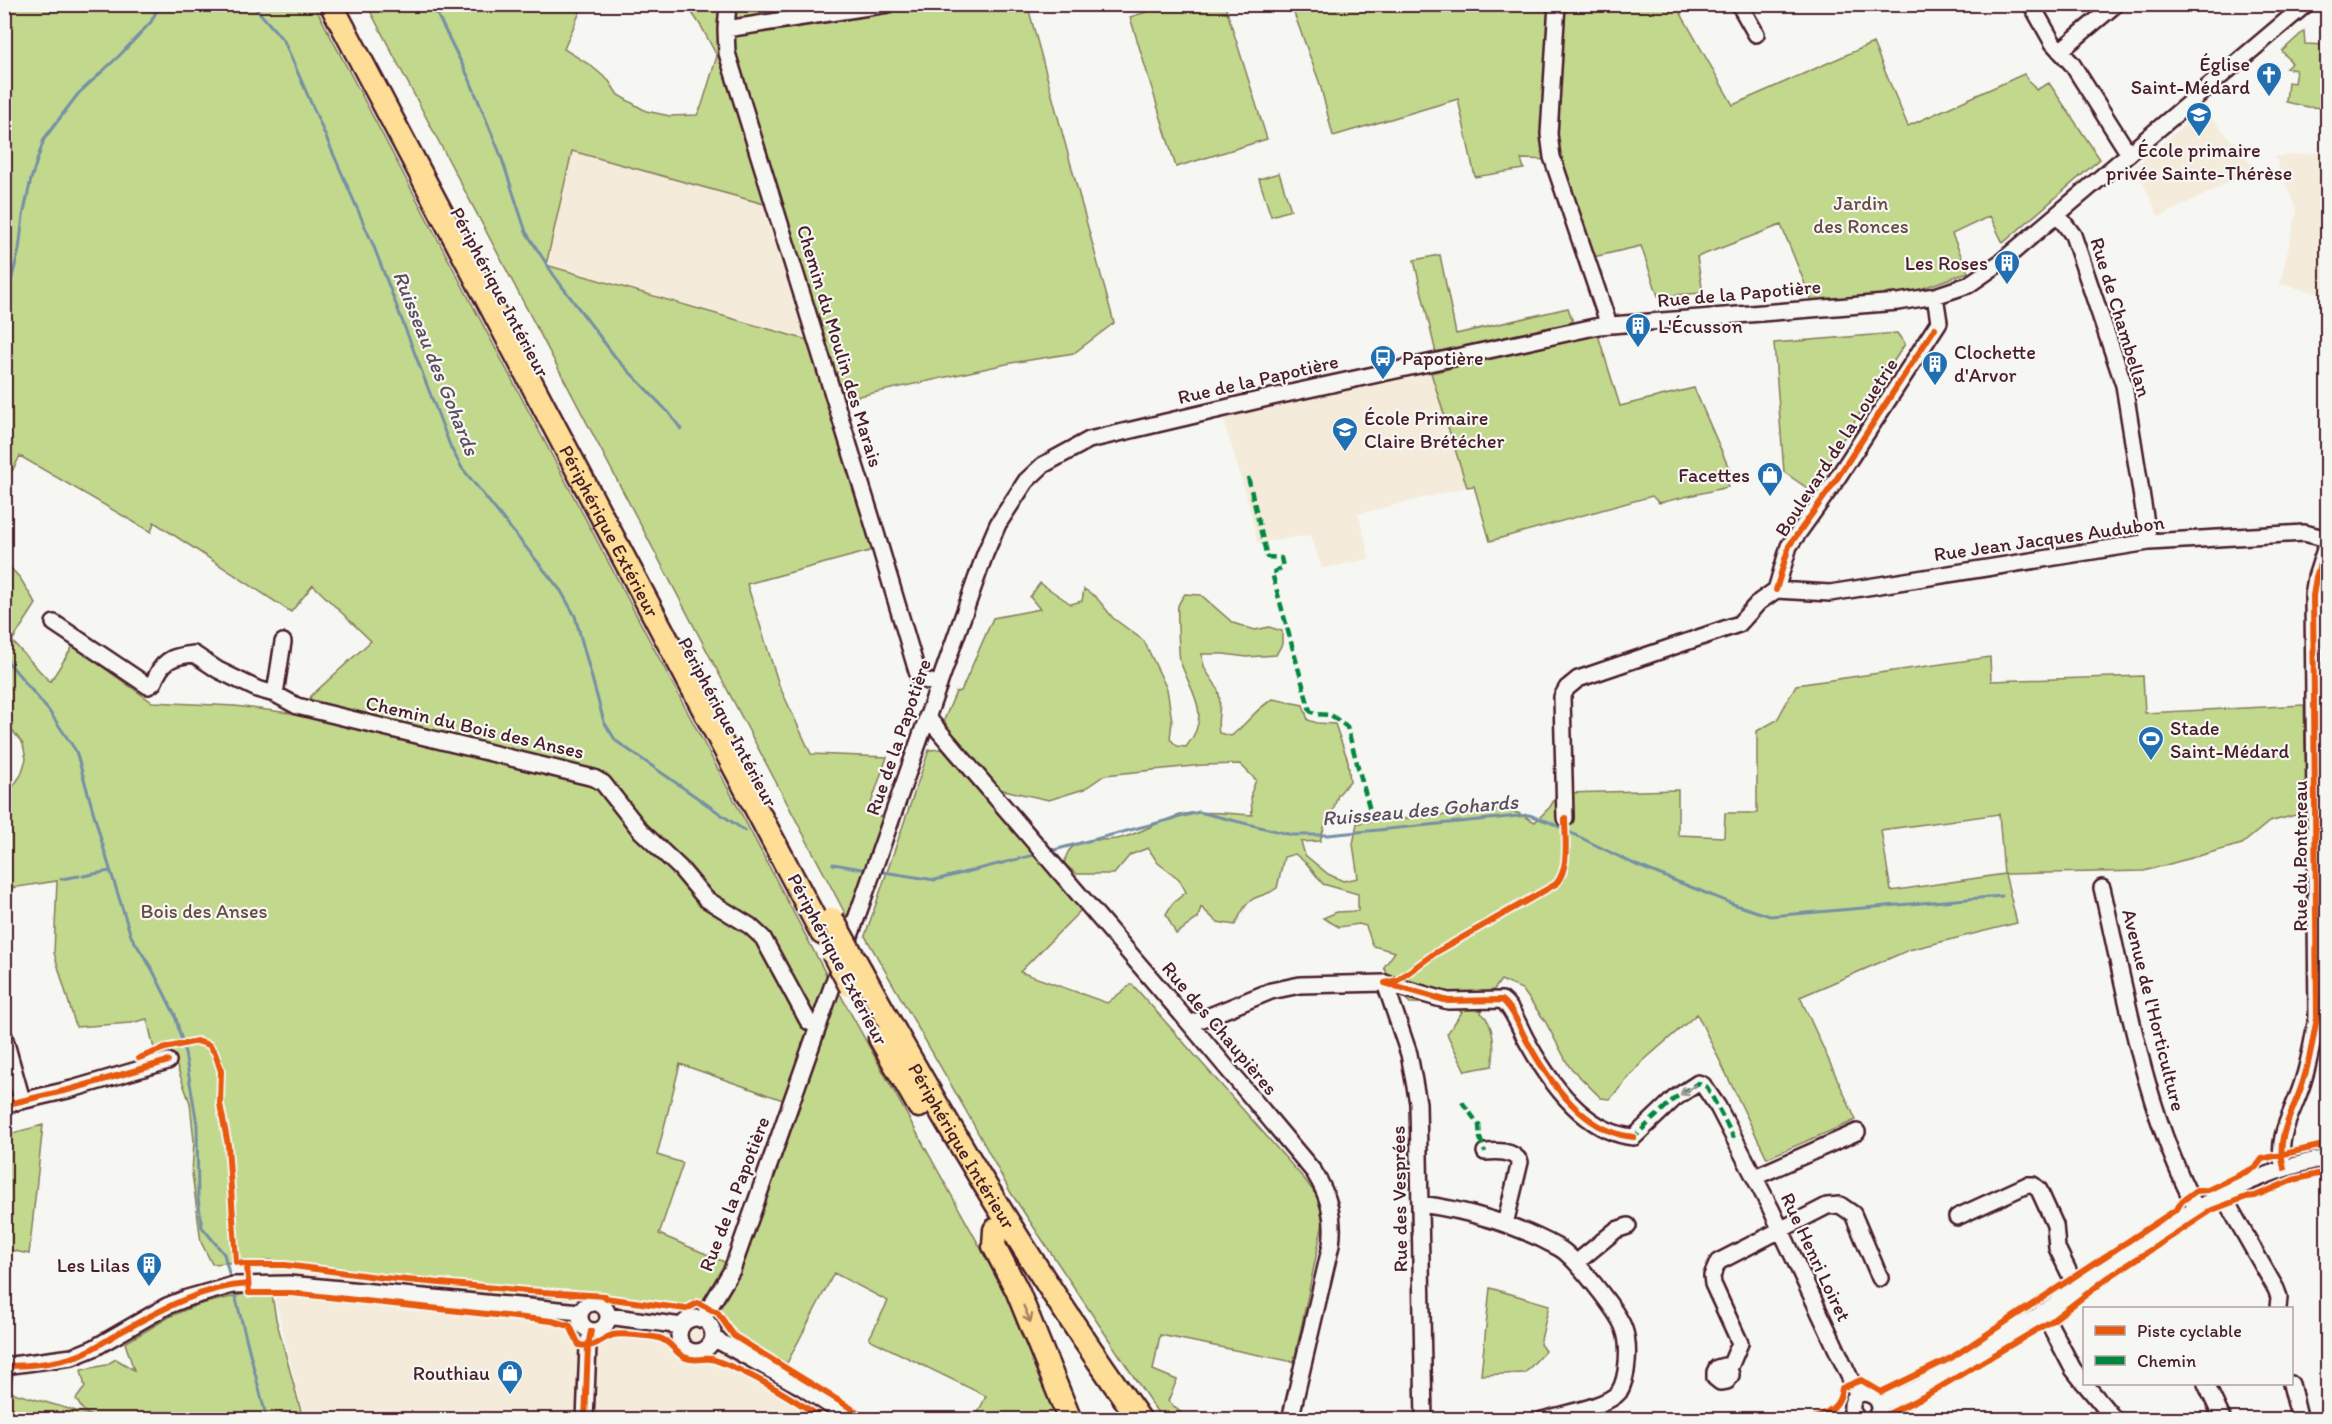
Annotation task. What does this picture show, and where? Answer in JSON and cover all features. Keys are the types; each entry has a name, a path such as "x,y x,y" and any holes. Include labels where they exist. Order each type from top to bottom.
{"highway":[{"name":"Périphérique Extérieur","path":"331,4 827,926"},
{"name":"Périphérique Intérieur","path":"348,4 856,978 1029,1255 1140,1419"},
{"name":"Périphérique Extérieur","path":"856,978 897,1069 995,1230 1121,1419"},
{"path":"995,1230 994,1246 1017,1290 1070,1419"},
{"path":"1123,1396 1140,1404 1152,1419"}],"street":[{"name":"Chemin du Moulin des Marais","path":"728,4 727,53 881,548 919,678 939,685"},
{"path":"726,29 888,4"},
{"path":"1557,4 1549,135 1552,157 1609,325"},
{"path":"1739,4 1756,34"},
{"path":"2031,4 2129,154"},
{"path":"2060,51 2116,4"},
{"name":"Rue de la Papotière","path":"702,1320 732,1270 985,554 998,524 1026,481 1043,465 1089,440 1272,396 1609,325 1898,302 1935,296 1968,285 2058,215 2306,4"},
{"name":"Rue de Chambellan","path":"2058,215 2073,235 2124,385 2149,542"},
{"name":"Boulevard de la Louetrie","path":"1776,590 1789,546 1834,483 1940,322 1935,296"},
{"name":"Rue Jean Jacques Audubon","path":"1776,590 1830,593 2149,542 2304,533 2328,539"},
{"name":"Rue du Pontereau","path":"2284,1168 2281,1140 2304,1080 2317,1018 2313,596 2328,539"},
{"path":"1565,818 1562,697 1567,688 1578,679 1739,624 1760,602 1776,590"},
{"name":"Chemin du Bois des Anses","path":"54,623 148,686 154,684 166,660 175,656 194,654 218,670 297,706 454,745 576,772 603,783 640,830 680,868 706,899 750,926 763,938 808,1021 818,1027"},
{"path":"275,694 283,642"},
{"name":"Rue des Chaupières","path":"927,717 1314,1172 1329,1202 1333,1221 1331,1245 1290,1419"},
{"name":"Avenue de l'Horticulture","path":"2103,888 2150,1097 2179,1174 2196,1208"},
{"path":"1190,1024 1287,987 1385,983"},
{"name":"Rue Henri Loiret","path":"1385,983 1448,1000 1502,1000 1509,1008 1540,1064 1577,1110 1595,1125 1610,1131 1634,1137 1675,1098 1698,1083 1707,1087 1781,1230 1858,1395"},
{"name":"Rue des Vesprées","path":"1385,983 1409,1054 1418,1103 1424,1419"},
{"path":"4,1036 22,1100"},
{"path":"4,1105 72,1089 168,1061"},
{"path":"1755,1177 1857,1132"},
{"path":"1485,1152 1498,1150 1516,1156 1520,1162 1505,1224"},
{"path":"1880,1404 1935,1379 2043,1312 2076,1287 2196,1208 2222,1194 2284,1168 2328,1158"},
{"path":"1957,1217 2027,1185 2033,1185 2039,1190 2055,1226 2057,1248 2076,1287"},
{"path":"2222,1194 2276,1289 2279,1297 2278,1307"},
{"path":"1420,1204 1505,1224 1561,1249 1576,1263 1619,1318 1625,1330 1627,1343 1624,1378 1618,1392 1609,1400 1542,1419"},
{"path":"1729,1369 1740,1342 1713,1284 1714,1269 1718,1262 1827,1206 1840,1205 1852,1214 1880,1278"},
{"path":"1576,1263 1616,1230 1628,1226"},
{"path":"4,1366 72,1357 94,1348 166,1306 215,1290 241,1285 289,1284 580,1312"},
{"path":"589,1303 597,1303 605,1308 608,1316 603,1327 591,1330 583,1326 580,1312 589,1303"},
{"path":"2043,1312 2073,1370 2083,1381"},
{"path":"608,1316 682,1326"},
{"path":"689,1320 702,1320 710,1326 713,1338 710,1345 703,1350 690,1351 681,1342 679,1334 682,1326 689,1320"},
{"path":"585,1419 588,1346 591,1330"},
{"path":"713,1338 800,1386 852,1419"},
{"path":"2087,1385 2115,1419"},
{"path":"2207,1385 2223,1419"},
{"path":"2292,1385 2300,1419"},
{"path":"1851,1418 1851,1406 1858,1395 1871,1394 1880,1404 1879,1412 1873,1419"}],"shaded area":[{"name":"École primaire privée Sainte-Thérèse","path":"2204,109 2256,169 2159,217 2135,166"},
{"path":"572,150 775,207 817,344 546,265"},
{"path":"2328,152 2327,295 2280,284 2297,211 2275,157"},
{"name":"École Primaire Claire Brétécher","path":"1431,373 1467,487 1358,514 1370,559 1322,568 1311,535 1257,543 1250,508 1223,418"},
{"path":"271,1260 369,1278 599,1298 686,1311 722,1325 726,1332 787,1363 873,1419 304,1419 274,1294"}],"green space":[{"name":"Bois des Anses","path":"4,5 314,5 826,974 840,994 1025,1328 1060,1419 975,1419 986,1396 869,1339 888,1301 834,1273 787,1363 726,1332 721,1325 686,1311 599,1298 494,1296 369,1278 271,1260 212,1264 201,1242 192,1173 194,1141 190,1103 172,1053 156,1057 147,1019 131,1023 76,1027 54,953 57,881 5,889 5,790 12,788 21,775 26,759 23,744 5,721 5,562 20,578 36,604 12,641 50,682 73,646 152,702 235,706 305,715 311,696 371,641 313,585 291,612 154,522 151,532 20,456 5,485","holes":["680,1064 800,1106 741,1269 659,1234 683,1163 657,1155"]},
{"path":"367,5 583,5 564,49 590,65 609,81 618,95 646,111 670,116 697,115 717,56 688,7 667,5 1030,5 1028,7 1114,323 1074,353 1011,363 836,401 881,548 747,584 779,685 811,754 887,757 868,812 886,819 847,917","holes":["572,151 775,207 817,343 546,265"]},
{"path":"1169,5 1225,5 1267,139 1176,167 1130,17"},
{"name":"Jardin des Ronces","path":"1291,5 1676,5 1733,105 1873,43 1908,126 2024,74 2036,90 2049,83 2100,159 2003,243 1990,216 1952,234 1968,272 1912,292 1812,301 1781,225 1697,257 1703,293 1658,296 1641,246 1593,257 1557,160 1521,159 1524,169 1475,177 1458,99 1333,136 1320,84"},
{"path":"2304,31 2305,44 2327,45 2327,108 2286,102 2288,82 2294,83 2296,70 2286,68 2292,63 2282,51"},
{"path":"1279,173 1291,210 1271,216 1259,179"},
{"path":"1440,255 1456,334 1568,308 1573,322 1436,353 1414,260"},
{"path":"1897,333 1905,344 1810,490 1784,472 1774,343"},
{"path":"1598,335 1620,406 1694,388 1731,473 1723,474 1728,487 1659,503 1652,496 1490,541 1474,486 1467,487 1431,373"},
{"path":"1040,583 1071,604 1082,601 1084,589 1096,597 1113,618 1144,641 1167,689 1172,721 1170,739 1177,746 1186,747 1194,735 1199,714 1194,694 1180,661 1178,606 1185,594 1201,595 1233,623 1255,630 1269,627 1282,631 1282,644 1276,655 1247,657 1202,654 1204,667 1219,694 1219,733 1231,736 1261,707 1273,699 1303,705 1308,720 1335,724 1348,761 1350,781 1338,795 1332,814 1327,818 1320,841 1301,842 1305,855 1328,874 1343,881 1358,878 1353,844 1357,823 1501,810 1518,813 1535,822 1550,807 1557,795 1566,793 1678,790 1678,835 1724,837 1725,813 1757,813 1757,731 1777,720 1796,685 1990,657 1991,681 2143,676 2145,713 2304,705 2307,812 2269,822 2242,844 2144,871 2005,874 2017,923 1909,950 1800,997 1856,1120 1767,1158 1697,1014 1643,1061 1610,1099 1601,1098 1569,1066 1545,1021 1522,989 1501,980 1484,1003 1481,1013 1489,1023 1491,1030 1494,1045 1492,1066 1465,1071 1447,1034 1462,1012 1443,1005 1410,1003 1400,994 1400,979 1388,976 1384,967 1395,952 1373,946 1366,926 1359,924 1339,927 1323,918 1337,912 1358,911 1358,894 1323,884 1307,864 1295,854 1284,857 1277,888 1248,903 1235,925 1217,922 1201,907 1198,918 1176,934 1166,914 1172,904 1186,892 1179,879 1158,863 1148,848 1130,855 1114,874 1077,874 1064,864 1069,851 1080,843 1127,837 1172,818 1191,813 1252,815 1251,793 1256,780 1240,764 1203,765 1105,775 1084,789 1049,800 999,789 949,730 944,720 956,692 961,691 993,618 1040,609 1030,597","holes":["1999,814 2004,874 1891,891 1881,830"]},
{"path":"942,749 1081,910 1020,972 1107,1003 1132,984 1306,1181 1319,1199 1323,1223 1294,1362 1160,1335 1153,1370 1177,1380 1168,1401 1188,1419 1162,1419 1011,1193 865,936 929,750"},
{"path":"43,1125 29,1254 5,1249 5,1135"},
{"path":"1490,1288 1549,1305 1540,1344 1545,1351 1525,1373 1481,1375"},
{"path":"249,1293 272,1295 276,1319 303,1419 5,1419 5,1374 13,1374 10,1392 90,1415 82,1409 76,1399 85,1387 81,1370 106,1365 116,1359 134,1370 125,1343 171,1316 197,1305"}],"waterway":[{"path":"4,308 19,250 31,179 44,139 78,94 151,22 160,4"},
{"name":"Ruisseau des Gohards","path":"252,4 284,41 374,247 451,448 462,468 561,591 575,616 604,722 616,741 745,831"},
{"path":"432,4 469,78 501,156 526,232 555,277 616,358 669,413 681,429"},
{"path":"4,657 49,711 76,751 131,936 152,969 175,1015 185,1053 197,1124 198,1198 202,1227 224,1254 231,1281"},
{"name":"Ruisseau des Gohards","path":"1050,851 1199,812 1292,835 1328,835 1529,815 1549,822 1636,865 1733,904 1770,916 2002,896"},
{"name":"Ruisseau des Gohards","path":"877,871 935,880 1038,854"},
{"name":"Ruisseau des Gohards","path":"833,864 868,870"},
{"path":"83,876 110,871"},
{"path":"61,879 79,876"},
{"path":"234,1291 267,1420"}],"marked path":[{"path":"1248,477 1267,557 1281,558 1283,567 1272,573 1310,711 1316,714 1331,715 1347,727 1371,814"},
{"path":"1631,1137 1634,1137 1675,1098 1698,1083 1707,1087 1734,1138"},
{"path":"1462,1102 1479,1125 1480,1138 1485,1152"}],"cycle path":[{"path":"1776,590 1789,546 1834,483 1935,328"},
{"path":"2284,1168 2282,1156 2284,1133 2306,1071 2317,1018 2313,596 2316,577 2328,540"},
{"path":"1385,983 1398,980 1435,953 1556,884 1565,862 1565,818"},
{"path":"1385,983 1448,1001 1502,1000 1513,1014 1547,1074 1571,1104 1600,1126 1634,1137"},
{"path":"139,1058 165,1048 197,1041 209,1045 215,1053 221,1071 220,1104 228,1145 236,1262 247,1265 285,1265 385,1278 605,1296 605,1298 686,1309 698,1303 718,1313 734,1336 870,1420"},
{"path":"4,1105 72,1089 168,1061"},
{"path":"1811,1420 1828,1412 1836,1405 1842,1388 1861,1380 1881,1392 1951,1358 2177,1209 2182,1201 2196,1191 2208,1190 2256,1167 2262,1159 2328,1144"},
{"path":"1881,1420 1882,1417 1925,1396 2053,1320 2109,1277 2212,1210 2328,1169"},
{"path":"247,1265 249,1293 291,1293 552,1321 570,1326 579,1345 586,1346 617,1334 659,1338 684,1357 712,1359 744,1372 825,1420"},
{"path":"4,1366 44,1363 73,1357 87,1352 181,1301 213,1290 248,1284"},
{"path":"585,1420 588,1346 591,1331"}],"place":[{"name":"Église Saint-Médard","path":"2269,98"},
{"name":"École primaire privée Sainte-Thérèse","path":"2199,138"},
{"name":"Les Roses","path":"2007,286"},
{"name":"L'Écusson","path":"1638,349"},
{"name":"Papotière","path":"1383,381"},
{"name":"Clochette d'Arvor","path":"1935,387"},
{"name":"École Primaire Claire Brétécher","path":"1345,453"},
{"name":"Facettes","path":"1770,498"},
{"name":"Stade Saint-Médard","path":"2151,762"},
{"name":"Les Lilas","path":"149,1288"},
{"name":"Routhiau","path":"510,1396"}]}
